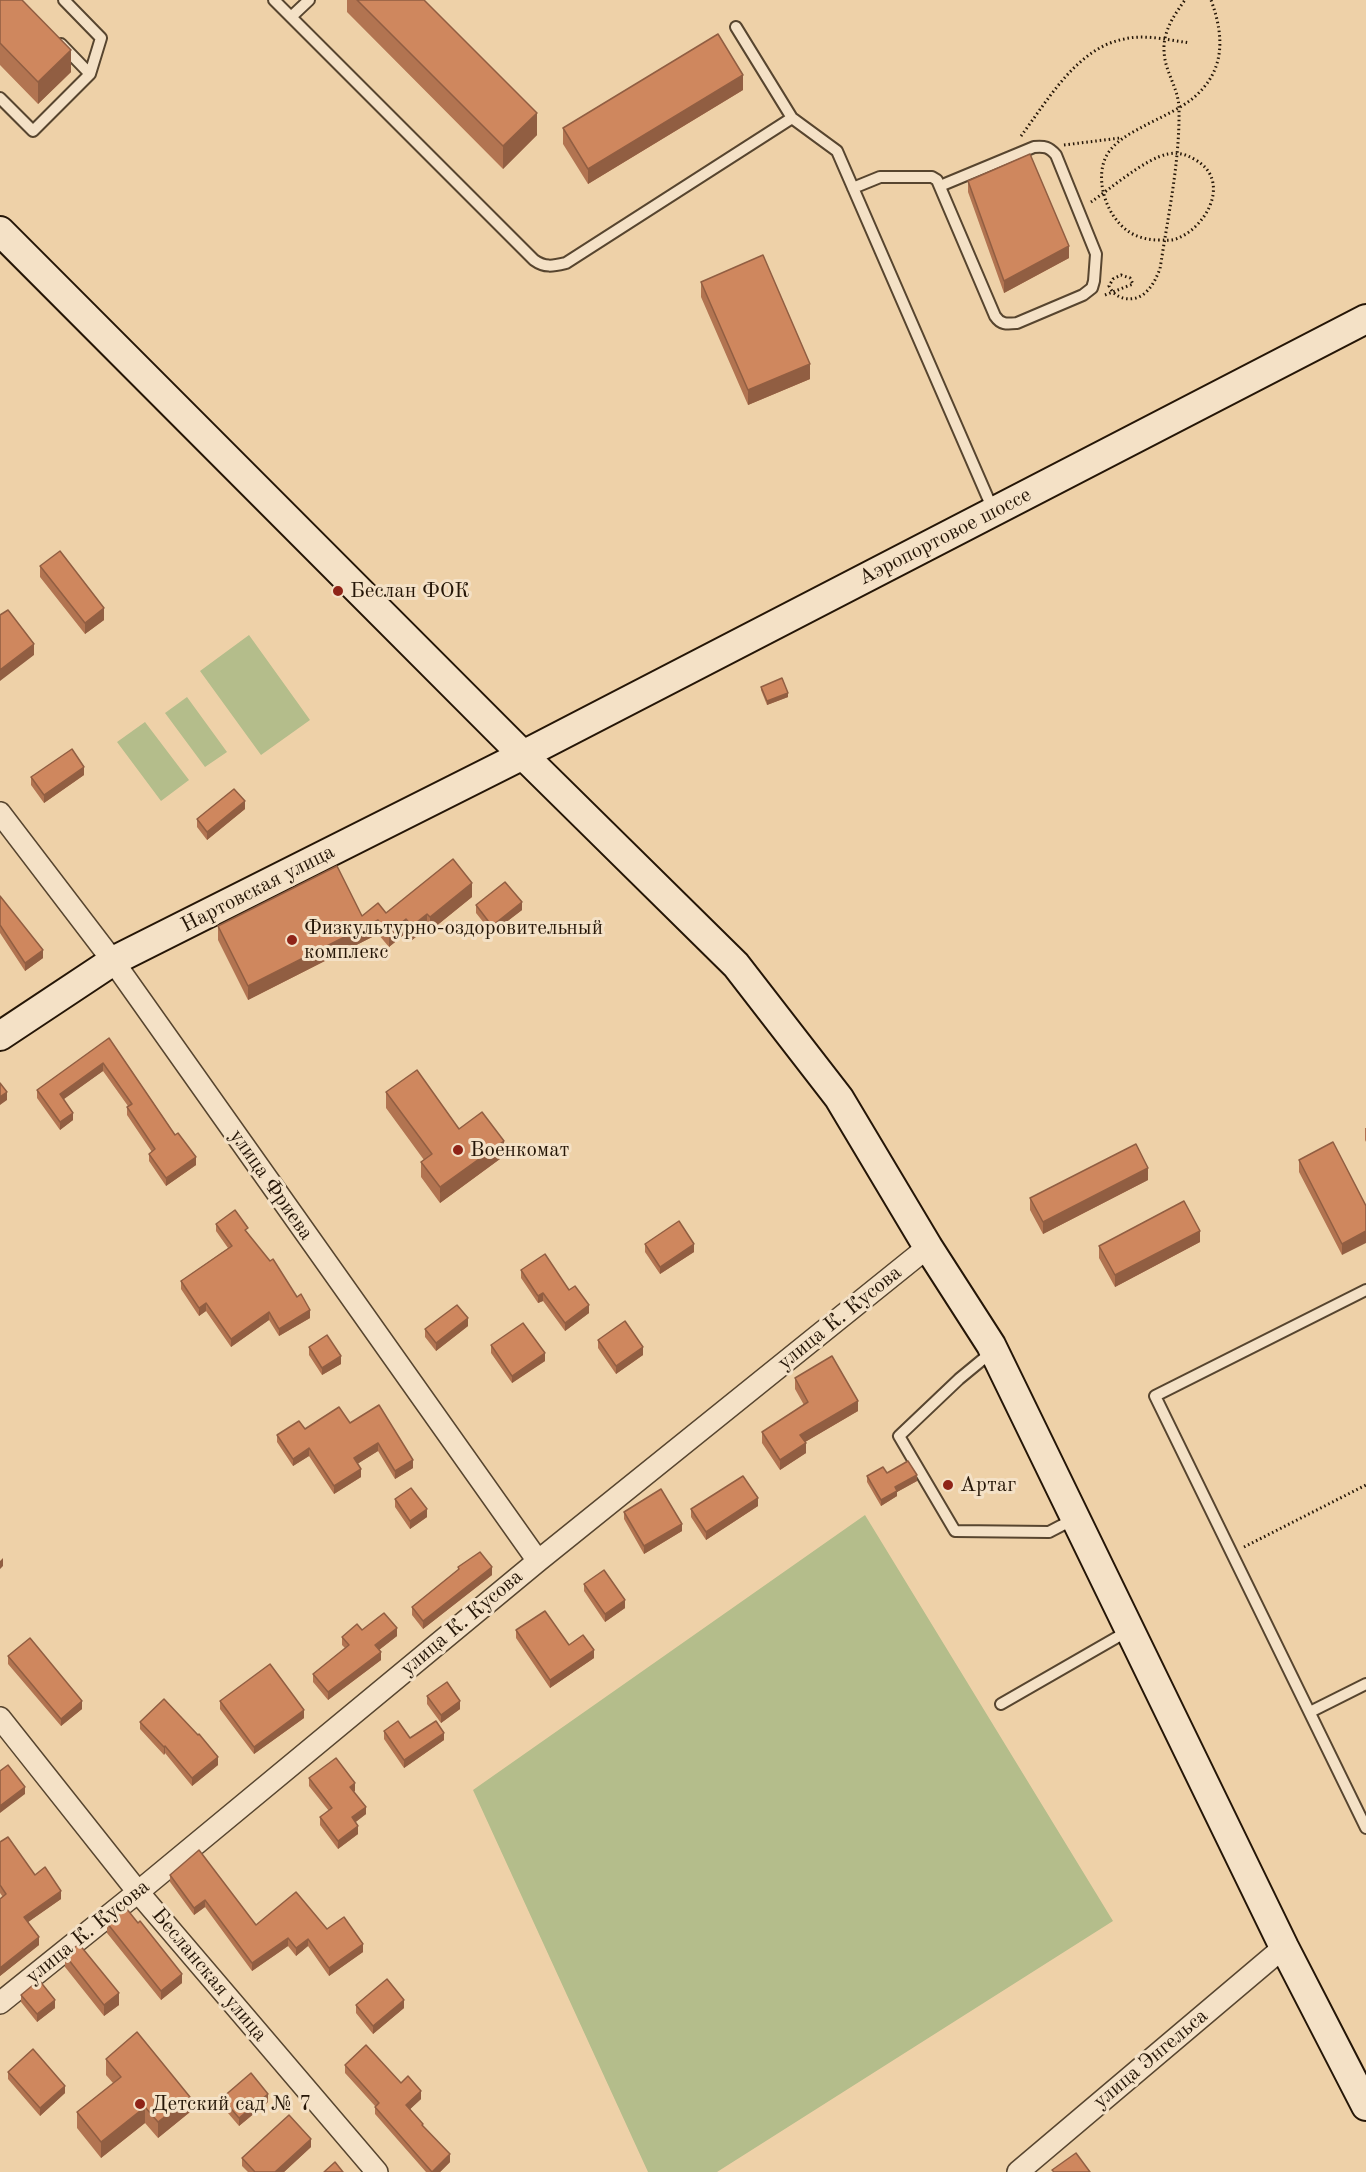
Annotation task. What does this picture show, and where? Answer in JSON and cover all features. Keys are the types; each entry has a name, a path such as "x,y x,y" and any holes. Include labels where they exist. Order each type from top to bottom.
{"main road":[{"path":"0,231 736,965 839,1098 993,1351 1284,1947 1366,2106"},
{"name":"Аэропортовое шоссе","path":"523,755 1366,319"},
{"name":"Нартовская улица","path":"0,1036 113,961 523,755"}],"street":[{"name":"улица Фриева","path":"0,813 113,961 537,1561"},
{"name":"улица К. Кусова","path":"0,2003 138,1892 537,1561 928,1247"},
{"name":"Бесланская улица","path":"0,1718 138,1892 377,2172"},
{"name":"улица Энгельса","path":"1018,2172 1284,1947"}],"lane":[{"path":"0,98 33,130 90,74 101,38 64,0"},
{"path":"274,0 534,260 543,266 566,263 792,118"},
{"path":"291,17 309,0"},
{"path":"736,27 792,118 837,151 994,512"},
{"path":"50,33 90,74"},
{"path":"853,188 880,177 932,177 940,186 999,321 1006,324 1017,322 1083,295 1092,288 1096,254 1056,155 1051,149 1044,146 1034,147 940,186"},
{"path":"1366,1290 1155,1396 1366,1828"},
{"path":"993,1351 959,1379 899,1436 955,1531 1049,1532 1075,1519"},
{"path":"1001,1704 1130,1630"},
{"path":"1310,1712 1366,1684"}],"path":[{"path":"1083,295 1086,303 1112,292 1133,284 1130,278 1121,275 1113,279 1109,286 1112,292 1120,298 1132,299 1143,295 1155,282 1160,269 1177,153 1179,107 1176,93 1166,71 1165,40 1169,24 1185,0"},
{"path":"1079,211 1103,194 1153,159 1177,153 1184,153 1202,163 1211,176 1213,196 1209,210 1200,224 1186,235 1171,241 1148,240 1128,231 1114,217 1103,194 1102,173 1107,154 1122,138 1191,100 1208,83 1217,68 1220,47 1217,15 1211,0"},
{"path":"1019,153 1015,144 1070,73 1096,49 1125,38 1151,38 1190,43"},
{"path":"1051,149 1122,138"},
{"path":"1232,1553 1366,1485"}],"green space":[{"path":"249,635 310,720 261,755 200,671"},
{"path":"187,697 227,752 205,767 165,713"},
{"path":"145,722 189,780 161,801 117,742"},
{"path":"865,1515 1113,1921 717,2172 648,2172 473,1790"}],"building":[{"path":"0,0 22,0 71,50 38,82 0,43"},
{"path":"357,0 424,0 537,113 503,146"},
{"path":"718,34 743,75 588,169 563,128"},
{"path":"1030,154 1069,246 1004,281 968,181"},
{"path":"763,255 810,364 748,390 701,282"},
{"path":"60,551 104,608 85,623 40,566"},
{"path":"8,610 34,644 0,670 0,615"},
{"path":"782,678 788,693 767,701 761,687"},
{"path":"72,749 84,767 44,795 31,777"},
{"path":"234,789 245,801 207,832 197,819"},
{"path":"453,859 472,883 430,917 427,914 412,926 406,919 389,933 378,920 248,986 218,926 337,866 362,916 378,903 386,913"},
{"path":"505,882 522,902 492,926 476,905"},
{"path":"0,896 43,950 25,963 0,925"},
{"path":"109,1038 175,1135 178,1133 196,1157 166,1178 149,1154 155,1149 127,1107 132,1104 103,1063 60,1094 73,1113 60,1122 37,1090"},
{"name":"Военкомат","path":"417,1070 459,1129 482,1112 504,1141 440,1187 421,1162 432,1154 386,1092"},
{"path":"0,1083 7,1092 0,1097"},
{"path":"1333,1142 1366,1206 1366,1231 1342,1244 1299,1160"},
{"path":"1136,1144 1148,1168 1043,1222 1030,1198"},
{"path":"1184,1201 1200,1231 1115,1275 1099,1246"},
{"path":"235,1210 248,1228 245,1230 270,1261 273,1259 297,1297 301,1294 310,1310 279,1329 269,1312 231,1339 206,1303 199,1308 181,1281 232,1246 216,1224"},
{"path":"679,1221 694,1244 660,1267 645,1244"},
{"path":"545,1254 569,1290 575,1286 589,1305 565,1323 543,1293 538,1296 521,1270"},
{"path":"457,1305 468,1318 436,1343 425,1329"},
{"path":"625,1321 643,1347 616,1366 598,1340"},
{"path":"523,1323 545,1353 512,1376 491,1345"},
{"path":"327,1335 341,1356 322,1368 309,1347"},
{"path":"832,1356 858,1401 800,1435 806,1443 780,1460 762,1432 808,1402 795,1378"},
{"path":"379,1405 413,1460 395,1471 378,1443 354,1458 361,1469 334,1486 309,1448 293,1459 277,1435 299,1421 305,1429 339,1407 350,1423"},
{"path":"908,1461 917,1475 895,1487 897,1491 881,1500 867,1476 883,1467 887,1473"},
{"path":"743,1476 758,1498 706,1532 691,1509"},
{"path":"411,1488 427,1509 410,1521 395,1499"},
{"path":"661,1489 682,1524 644,1546 624,1512"},
{"path":"480,1552 492,1567 423,1621 412,1607 459,1569 458,1567"},
{"path":"604,1570 625,1600 605,1614 584,1584"},
{"path":"545,1611 569,1645 583,1635 594,1650 550,1680 516,1630"},
{"path":"384,1613 397,1628 375,1645 381,1652 328,1692 313,1674 349,1645 342,1637 357,1624 362,1630"},
{"path":"30,1638 82,1701 61,1719 8,1656"},
{"path":"270,1664 304,1710 254,1747 220,1701"},
{"path":"447,1682 460,1701 441,1715 427,1696"},
{"path":"164,1699 218,1757 192,1778 165,1746 140,1722"},
{"path":"398,1721 410,1738 436,1721 444,1733 404,1760 384,1731"},
{"path":"336,1758 355,1783 350,1787 366,1807 352,1817 358,1826 338,1841 320,1817 332,1808 309,1778"},
{"path":"8,1765 25,1787 0,1806 0,1771"},
{"path":"8,1837 35,1875 45,1867 61,1891 24,1917 39,1937 0,1968 0,1899 6,1894 0,1885 0,1842"},
{"path":"199,1850 256,1925 296,1892 327,1929 344,1917 363,1944 329,1968 308,1939 296,1948 288,1938 252,1963 205,1900 194,1908 170,1875"},
{"path":"126,1908 138,1923 140,1921 182,1974 161,1991 107,1923"},
{"path":"79,1944 119,1993 104,2005 65,1955"},
{"path":"387,1979 404,2000 373,2026 356,2005"},
{"path":"39,1980 55,2000 37,2014 21,1995"},
{"path":"137,2032 190,2097 158,2122 145,2107 101,2142 77,2112 121,2077 106,2059"},
{"path":"366,2045 401,2083 408,2076 421,2091 406,2105 450,2154 432,2172 375,2107 379,2103 345,2065"},
{"path":"33,2049 65,2086 40,2108 8,2072"},
{"path":"251,2073 268,2094 239,2118 222,2098"},
{"path":"289,2115 311,2139 275,2172 255,2172 242,2158"},
{"path":"1076,2153 1090,2172 1054,2172 1052,2170"},
{"path":"335,2162 343,2172 324,2172"}],"place":[{"name":"Беслан ФОК","path":"338,591"},
{"name":"Физкультурно-оздоровительный комплекс","path":"292,940"},
{"name":"Военкомат","path":"458,1150"},
{"name":"Артаг","path":"948,1485"},
{"name":"Детский сад № 7","path":"140,2104"}]}
